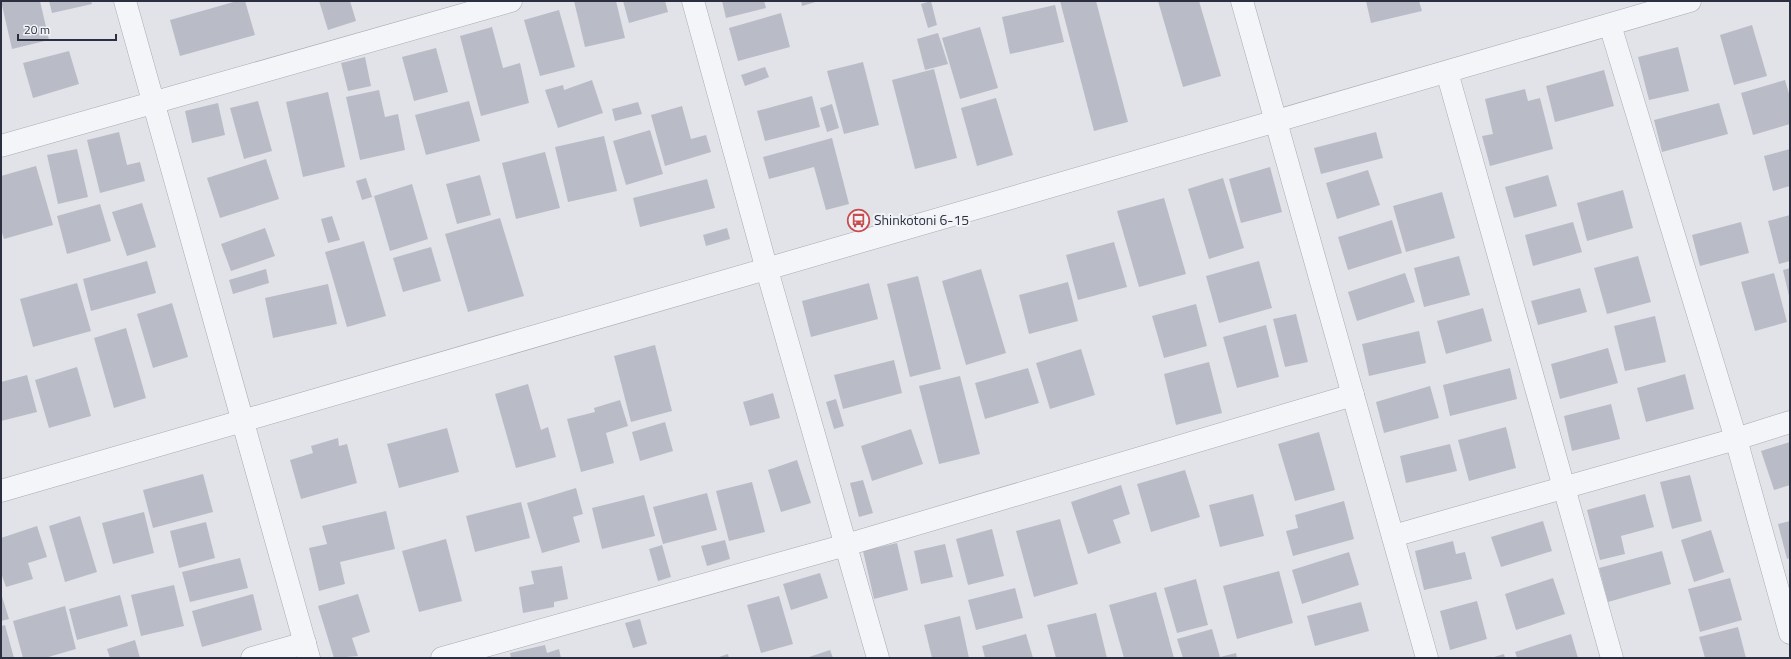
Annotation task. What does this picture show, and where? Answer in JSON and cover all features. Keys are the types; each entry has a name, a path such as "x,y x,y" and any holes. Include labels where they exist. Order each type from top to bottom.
{"street":[{"path":"125,1 307,650 252,658"},
{"path":"1,146 511,1"},
{"path":"693,1 767,270 878,658"},
{"path":"1242,1 1393,536 1424,657"},
{"path":"1,491 1690,1"},
{"path":"1610,25 1736,439 1790,633"},
{"path":"1447,72 1612,658"},
{"path":"442,658 846,545 1353,395"},
{"path":"1393,536 1736,439 1790,422"}],"building":[{"path":"1,1 40,1 49,40 12,49"},
{"path":"49,1 91,1 92,4 52,13"},
{"path":"237,1 245,1 255,35 180,56 170,20"},
{"path":"319,1 350,1 356,21 328,30"},
{"path":"574,1 616,1 625,38 585,47"},
{"path":"623,1 665,1 668,12 629,23"},
{"path":"722,1 764,1 766,8 726,18"},
{"path":"801,1 819,1 802,6"},
{"path":"931,1 937,25 928,28 921,4"},
{"path":"1060,1 1096,1 1128,122 1094,131"},
{"path":"1158,1 1199,1 1221,76 1183,87"},
{"path":"1366,1 1419,1 1422,11 1371,23"},
{"path":"1055,5 1064,42 1010,54 1002,17"},
{"path":"559,10 575,67 540,76 524,20"},
{"path":"781,13 790,47 738,61 729,28"},
{"path":"1752,25 1767,76 1734,85 1720,35"},
{"path":"492,27 503,68 520,63 529,103 481,116 460,36"},
{"path":"980,27 998,88 960,99 942,38"},
{"path":"938,33 948,64 925,70 917,39"},
{"path":"1678,47 1689,91 1649,100 1638,57"},
{"path":"436,48 448,92 414,101 402,57"},
{"path":"69,51 79,84 33,98 23,63"},
{"path":"365,57 371,86 348,91 341,63"},
{"path":"863,62 879,125 844,134 827,71"},
{"path":"765,67 769,77 745,86 741,75"},
{"path":"934,69 957,158 915,169 892,80"},
{"path":"1604,70 1614,106 1555,122 1546,86"},
{"path":"592,80 603,113 558,128 545,90 563,85 564,90"},
{"path":"1785,80 1790,97 1790,124 1753,135 1741,93"},
{"path":"1525,89 1528,101 1540,98 1553,149 1490,166 1482,136 1493,134 1485,99"},
{"path":"379,90 385,117 398,114 405,150 360,160 346,97"},
{"path":"328,92 345,167 303,177 286,102"},
{"path":"812,96 820,127 765,141 757,111"},
{"path":"996,98 1013,155 977,166 961,108"},
{"path":"258,101 272,151 244,159 230,108"},
{"path":"469,101 480,141 426,155 415,115"},
{"path":"638,102 642,114 615,121 612,109"},
{"path":"218,103 225,135 192,143 185,111"},
{"path":"1719,103 1728,134 1662,152 1654,120"},
{"path":"832,104 839,128 827,132 820,108"},
{"path":"682,106 691,139 706,135 711,152 665,166 651,115"},
{"path":"650,130 663,174 626,185 613,141"},
{"path":"119,132 127,165 140,162 145,181 100,193 87,140"},
{"path":"1376,132 1383,158 1321,174 1314,148"},
{"path":"604,136 617,191 568,202 555,147"},
{"path":"832,138 849,204 826,210 814,167 769,179 763,157"},
{"path":"77,149 88,197 58,204 47,155"},
{"path":"1790,149 1790,186 1773,191 1764,156"},
{"path":"545,152 560,208 516,219 502,163"},
{"path":"266,159 279,199 220,218 207,178"},
{"path":"36,166 53,225 4,239 1,229 1,176"},
{"path":"1270,167 1282,212 1241,223 1229,179"},
{"path":"1368,170 1380,205 1337,219 1326,183"},
{"path":"480,175 491,215 457,224 446,184"},
{"path":"1548,175 1557,206 1514,218 1505,187"},
{"path":"366,178 372,197 362,200 356,181"},
{"path":"1223,178 1244,248 1209,259 1188,189"},
{"path":"707,179 715,208 640,227 633,198"},
{"path":"412,184 428,239 390,251 374,196"},
{"path":"1623,190 1633,228 1587,241 1577,203"},
{"path":"1442,192 1455,238 1406,252 1393,206"},
{"path":"1164,198 1186,274 1139,287 1117,211"},
{"path":"142,203 156,247 127,256 112,212"},
{"path":"100,204 111,241 67,254 57,216"},
{"path":"1790,215 1790,261 1779,264 1768,221"},
{"path":"332,216 340,240 328,243 321,219"},
{"path":"500,218 524,296 468,312 445,234"},
{"path":"1392,220 1402,253 1348,270 1338,237"},
{"path":"1573,222 1582,252 1533,266 1525,235"},
{"path":"1741,222 1749,253 1700,266 1692,235"},
{"path":"265,228 275,256 231,271 221,244"},
{"path":"727,228 730,239 706,246 703,235"},
{"path":"364,241 386,316 347,327 325,252"},
{"path":"1114,242 1127,287 1078,300 1066,255"},
{"path":"431,247 441,281 403,292 393,258"},
{"path":"1459,256 1470,295 1424,307 1414,268"},
{"path":"1638,256 1651,302 1607,314 1594,268"},
{"path":"147,261 156,293 91,311 83,279"},
{"path":"1259,261 1272,308 1219,323 1206,276"},
{"path":"1790,268 1790,296 1789,296 1783,270"},
{"path":"266,269 269,283 233,294 229,280"},
{"path":"981,269 1006,353 966,365 942,281"},
{"path":"1405,273 1415,302 1357,321 1348,292"},
{"path":"1774,273 1787,322 1755,331 1741,282"},
{"path":"918,276 941,369 910,377 887,284"},
{"path":"1068,282 1078,321 1029,334 1019,295"},
{"path":"77,283 91,331 33,347 20,299"},
{"path":"869,283 878,319 811,337 802,301"},
{"path":"328,284 337,324 273,338 265,298"},
{"path":"1580,288 1587,312 1538,325 1531,301"},
{"path":"172,303 188,357 153,368 137,314"},
{"path":"1196,304 1207,346 1164,358 1152,316"},
{"path":"1483,308 1492,341 1446,354 1437,321"},
{"path":"1296,314 1308,362 1285,367 1273,319"},
{"path":"1655,316 1666,362 1625,371 1614,326"},
{"path":"1266,325 1279,377 1237,388 1223,337"},
{"path":"126,328 146,398 114,408 94,338"},
{"path":"1419,331 1426,363 1369,376 1362,344"},
{"path":"655,345 672,411 631,422 614,356"},
{"path":"1608,348 1618,383 1560,399 1551,364"},
{"path":"1081,349 1095,395 1050,409 1036,363"},
{"path":"894,360 902,393 843,409 834,375"},
{"path":"1209,362 1222,413 1176,425 1164,374"},
{"path":"77,367 91,416 49,428 35,380"},
{"path":"1028,368 1039,403 985,419 975,383"},
{"path":"1510,368 1517,399 1450,416 1443,385"},
{"path":"1685,374 1694,409 1646,422 1637,388"},
{"path":"27,375 37,412 1,421 1,382"},
{"path":"960,376 980,454 939,464 919,386"},
{"path":"528,384 541,430 548,427 556,457 516,468 495,394"},
{"path":"1430,386 1439,418 1384,433 1376,402"},
{"path":"773,393 780,418 750,426 743,402"},
{"path":"836,399 844,426 834,429 826,402"},
{"path":"620,400 628,426 606,433 614,463 581,472 567,419 595,412 594,408"},
{"path":"1611,404 1620,439 1572,451 1564,416"},
{"path":"665,422 673,451 640,461 632,432"},
{"path":"1506,427 1516,468 1469,481 1458,440"},
{"path":"447,428 459,472 399,488 387,444"},
{"path":"911,429 923,464 872,481 861,446"},
{"path":"1319,432 1335,490 1295,501 1278,444"},
{"path":"338,438 339,446 347,444 357,483 301,499 290,460 313,453 311,446"},
{"path":"1790,442 1790,485 1774,490 1761,451"},
{"path":"1450,444 1457,471 1406,483 1400,456"},
{"path":"797,460 811,503 781,512 768,470"},
{"path":"1185,470 1200,517 1151,532 1137,484"},
{"path":"203,474 213,512 153,528 143,490"},
{"path":"1690,475 1702,521 1672,529 1660,482"},
{"path":"863,480 873,513 859,517 850,483"},
{"path":"752,482 765,532 729,541 716,491"},
{"path":"1121,485 1130,514 1113,520 1121,543 1088,554 1071,502"},
{"path":"576,488 583,514 573,517 580,542 542,553 527,503"},
{"path":"707,493 717,530 663,544 653,507"},
{"path":"1253,494 1264,536 1220,547 1209,505"},
{"path":"1645,494 1654,527 1621,536 1625,554 1600,560 1587,510"},
{"path":"644,495 655,536 602,549 592,508"},
{"path":"1344,501 1354,539 1293,556 1286,531 1298,528 1295,515"},
{"path":"521,502 530,538 475,552 466,516"},
{"path":"386,511 395,549 340,562 345,584 319,591 309,548 327,544 322,526"},
{"path":"144,512 154,553 113,564 102,523"},
{"path":"80,516 97,572 65,582 49,526"},
{"path":"1060,519 1078,584 1034,597 1016,531"},
{"path":"1543,521 1552,551 1501,567 1491,537"},
{"path":"1790,521 1790,558 1787,559 1778,524"},
{"path":"206,522 215,558 179,568 170,531"},
{"path":"37,526 47,557 28,563 33,579 6,587 1,573 1,538"},
{"path":"992,529 1004,576 968,585 956,539"},
{"path":"1711,530 1724,572 1694,582 1681,540"},
{"path":"446,539 462,601 419,612 402,551"},
{"path":"725,540 730,559 707,566 701,546"},
{"path":"1453,541 1456,554 1465,552 1472,579 1424,590 1415,551"},
{"path":"897,543 908,590 874,599 863,551"},
{"path":"945,544 953,577 921,584 914,551"},
{"path":"662,545 671,577 658,581 649,549"},
{"path":"1662,551 1671,584 1608,602 1599,568"},
{"path":"1349,552 1359,585 1302,604 1292,570"},
{"path":"240,558 248,588 190,602 182,572"},
{"path":"562,566 568,599 554,602 554,607 523,613 519,587 534,584 531,571"},
{"path":"1279,571 1293,623 1237,639 1223,586"},
{"path":"820,573 828,598 791,610 783,584"},
{"path":"1553,578 1565,614 1516,630 1505,594"},
{"path":"1730,578 1742,620 1700,632 1688,589"},
{"path":"1196,579 1208,625 1177,633 1164,588"},
{"path":"174,585 184,626 141,636 131,595"},
{"path":"1015,588 1023,618 976,630 968,600"},
{"path":"1156,592 1174,658 1124,658 1109,605"},
{"path":"1,593 9,619 1,621"},
{"path":"253,594 262,630 202,647 192,611"},
{"path":"358,594 370,632 352,638 358,656 334,658 318,606"},
{"path":"120,595 128,626 77,640 69,609"},
{"path":"779,596 793,644 761,653 747,605"},
{"path":"1477,601 1487,639 1450,650 1440,611"},
{"path":"1361,602 1369,631 1315,646 1307,616"},
{"path":"65,606 76,649 45,658 23,658 13,621"},
{"path":"1096,613 1107,658 1056,658 1047,625"},
{"path":"960,616 969,658 932,658 924,625"},
{"path":"640,619 647,644 633,648 625,623"},
{"path":"5,625 14,658 1,658 1,626"},
{"path":"1738,627 1746,658 1705,658 1699,637"},
{"path":"1212,629 1220,657 1236,653 1237,658 1183,658 1177,639"},
{"path":"1026,634 1033,658 985,658 982,646"},
{"path":"1571,634 1578,658 1517,658 1515,652"},
{"path":"135,640 140,658 110,658 107,649"},
{"path":"545,645 547,653 559,649 561,658 511,658 510,653"},
{"path":"830,650 833,658 806,658"},
{"path":"728,654 729,658 716,658"},
{"path":"1504,654 1505,658 1491,658"}],"place":[{"name":"Shinkotoni 6-15","path":"858,220"}]}
